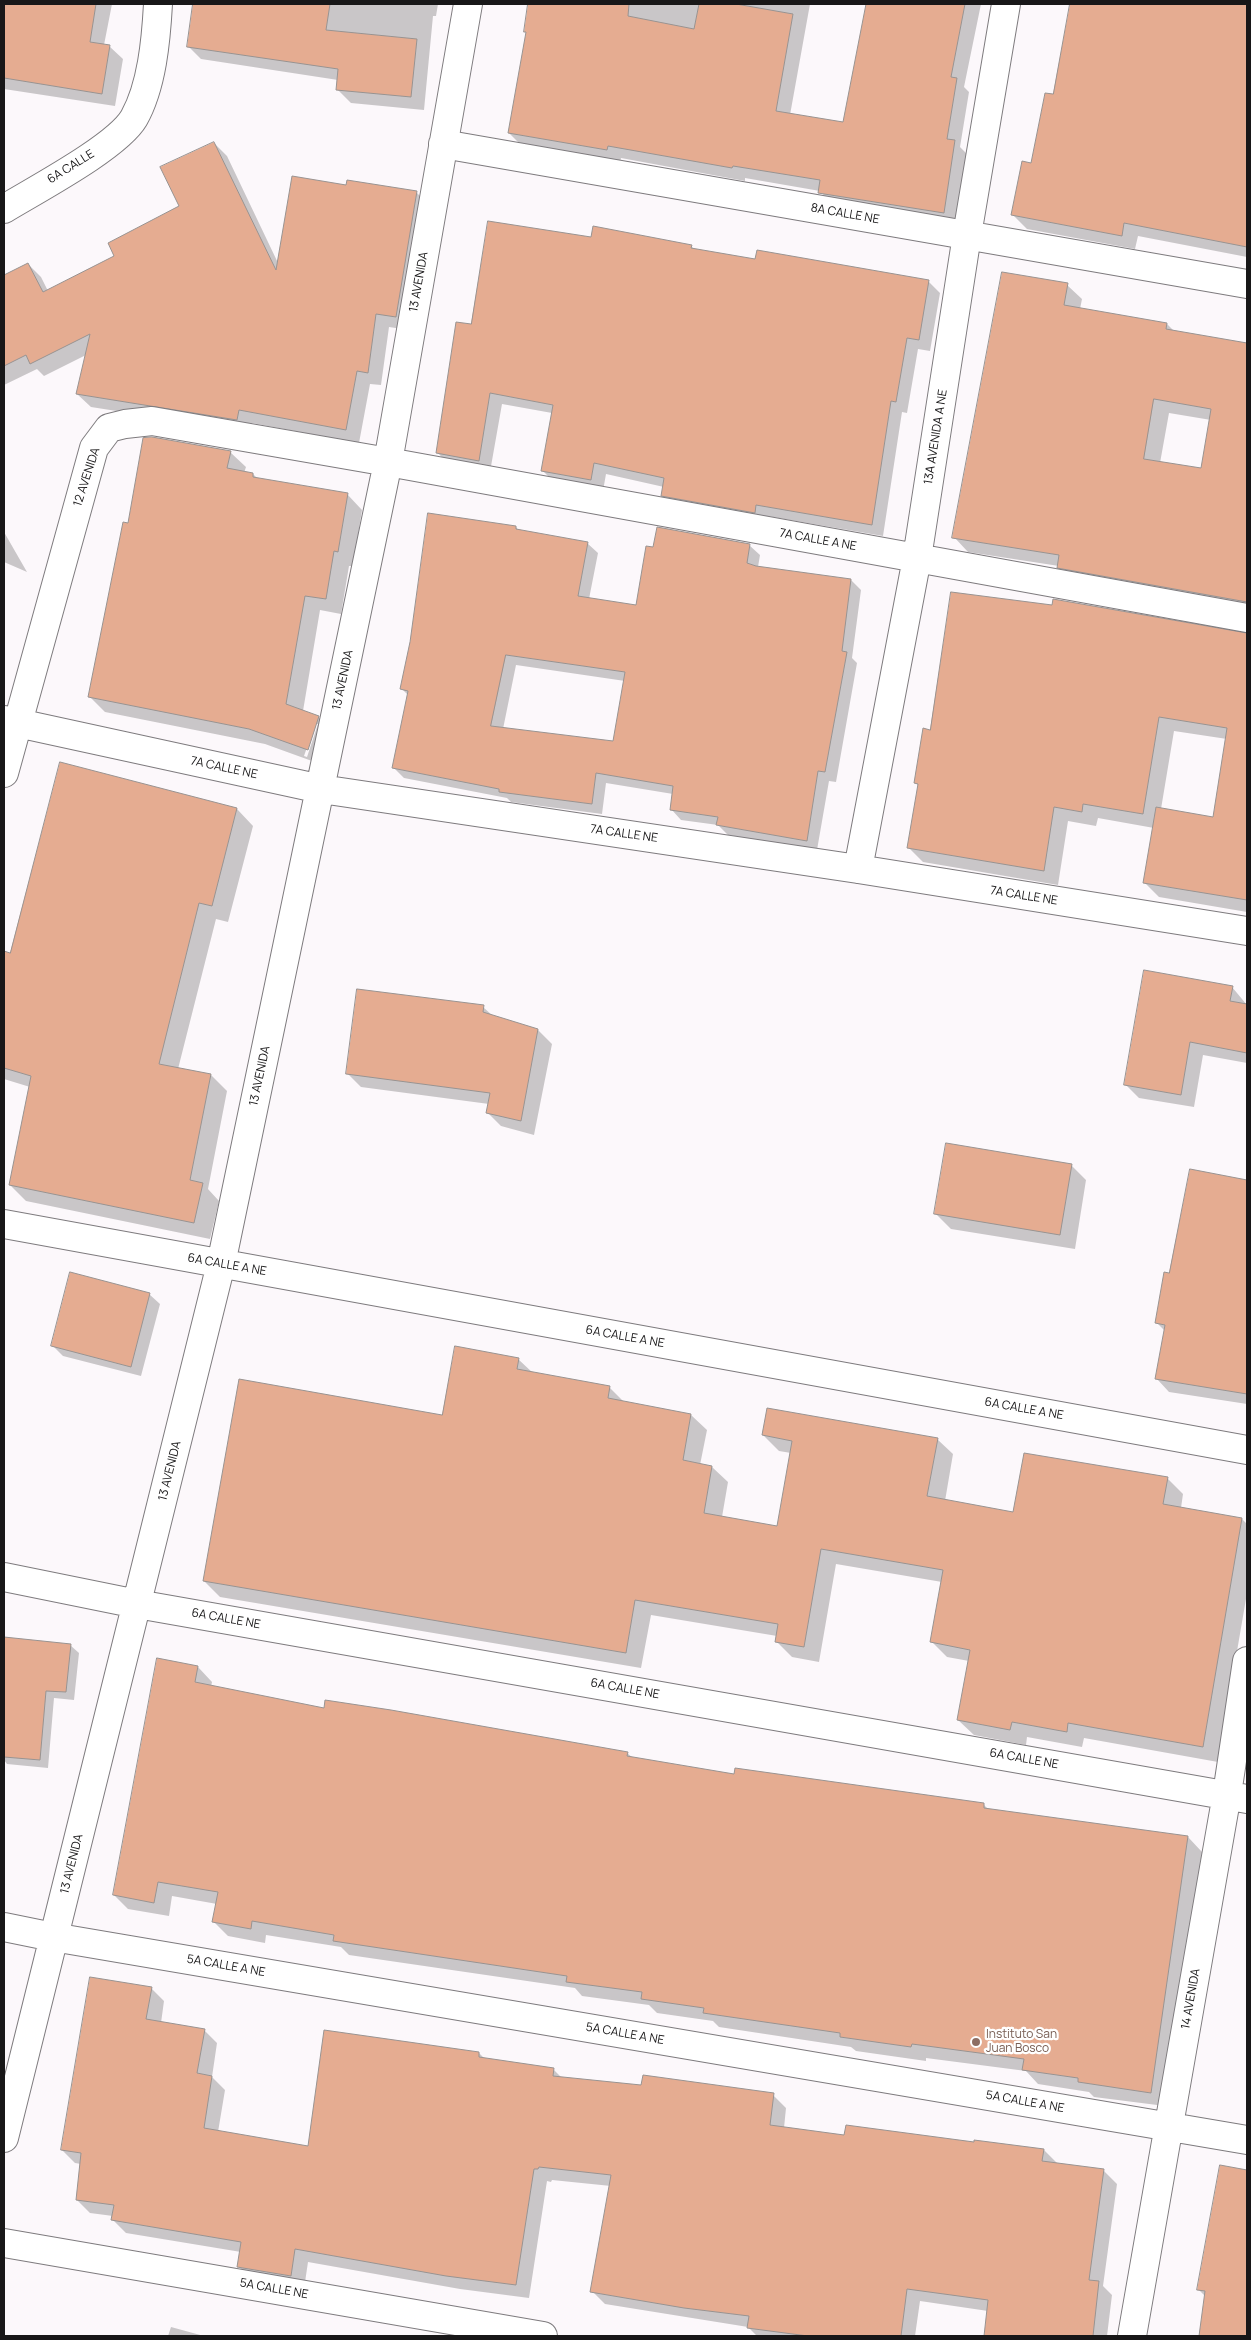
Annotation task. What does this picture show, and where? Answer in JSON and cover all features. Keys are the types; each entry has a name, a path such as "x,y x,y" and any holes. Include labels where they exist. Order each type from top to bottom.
{"street":[{"name":"6A CALLE","path":"4,209 117,139 134,119 143,97 152,60 158,4"},
{"name":"13 AVENIDA","path":"4,2138 221,1264 388,462 468,4"},
{"name":"13A AVENIDA A NE","path":"858,869 917,558 967,235 1006,4"},
{"name":"8A CALLE NE","path":"443,144 1247,284"},
{"name":"12 AVENIDA","path":"4,773 11,722 94,448 109,428 125,424 152,422 388,462"},
{"name":"7A CALLE A NE","path":"388,462 1247,618"},
{"name":"7A CALLE NE","path":"11,722 321,789 858,869 1247,931"},
{"name":"6A CALLE A NE","path":"4,1224 1247,1450"},
{"name":"6A CALLE NE","path":"4,1577 137,1604 1237,1797"},
{"name":"14 AVENIDA","path":"1132,2336 1169,2127 1237,1797 1247,1661"},
{"name":"5A CALLE A NE","path":"4,1926 53,1937 1247,2140"},
{"name":"5A CALLE NE","path":"4,2243 543,2336"}],"building":[{"path":"4,4 96,4 90,42 110,45 102,94 4,78"},
{"path":"193,4 330,4 326,30 417,39 411,97 336,90 338,69 187,47"},
{"path":"528,4 629,4 628,16 694,29 699,4 736,4 793,14 776,111 843,122 866,4 965,4 951,77 957,78 947,139 955,140 944,213 818,193 820,180 733,166 732,168 608,146 607,150 508,133 526,32 524,32"},
{"path":"1070,4 1247,4 1247,247 1124,223 1122,236 1011,215 1022,161 1031,163 1045,93 1053,94"},
{"path":"214,142 276,270 292,176 346,185 347,180 417,191 396,317 376,314 368,373 357,371 346,430 239,410 237,420 76,394 90,334 30,364 26,355 4,366 4,275 28,263 43,292 114,256 108,243 179,206 160,167"},
{"path":"488,221 591,237 593,226 692,245 691,248 755,259 757,250 929,280 919,340 907,338 896,402 891,401 872,525 756,505 755,513 661,496 664,478 594,463 591,480 541,471 553,405 490,393 479,461 436,453 456,322 471,324"},
{"path":"1002,272 1068,283 1064,305 1167,323 1166,329 1247,343 1247,602 1057,568 1059,555 952,538","holes":["1154,399 1211,409 1201,468 1144,459"]},
{"path":"152,437 231,451 227,468 253,473 253,477 348,493 338,552 334,551 326,599 305,596 286,704 319,716 308,750 249,729 88,697 123,522 128,523 143,438"},
{"path":"428,513 516,526 516,529 588,542 578,596 636,605 646,546 653,547 657,527 750,544 747,563 756,566 851,579 842,651 847,652 825,772 818,771 807,841 716,825 718,817 670,810 673,786 596,773 592,804 499,792 499,789 392,768 408,691 400,689 410,642","holes":["506,655 625,672 613,741 491,726"]},
{"path":"951,592 1052,605 1053,599 1247,633 1247,900 1143,883 1156,807 1213,817 1227,728 1159,717 1143,814 1083,804 1082,812 1054,807 1044,871 907,848 918,784 914,783 923,728 930,730"},
{"path":"60,762 237,808 212,906 199,903 159,1064 211,1074 190,1180 203,1183 194,1223 9,1185 31,1076 4,1068 4,951 10,953"},
{"path":"1144,970 1233,986 1230,1001 1247,1004 1247,1053 1190,1042 1181,1095 1124,1085"},
{"path":"357,989 484,1005 483,1012 538,1029 521,1121 486,1113 490,1093 346,1074"},
{"path":"946,1143 1072,1164 1060,1235 934,1214"},
{"path":"1190,1169 1247,1180 1247,1394 1155,1379 1165,1325 1155,1323 1164,1272 1169,1273"},
{"path":"70,1272 150,1293 131,1367 51,1346"},
{"path":"455,1346 519,1358 517,1369 610,1386 608,1398 691,1414 683,1460 712,1466 704,1513 777,1526 792,1441 762,1435 767,1408 938,1438 927,1496 1013,1512 1024,1453 1168,1477 1163,1504 1242,1518 1203,1747 1068,1723 1067,1732 1012,1722 1010,1730 957,1720 970,1650 930,1642 943,1570 821,1549 804,1647 775,1642 778,1624 635,1600 626,1653 203,1581 239,1379 442,1415"},
{"path":"4,1637 71,1644 66,1692 46,1691 40,1760 4,1757"},
{"path":"157,1658 198,1666 195,1682 324,1708 325,1700 628,1752 627,1756 734,1774 735,1768 984,1803 984,1808 1188,1836 1151,2093 1078,2082 1078,2078 1022,2070 1024,2059 912,2044 911,2047 840,2037 840,2033 703,2013 704,2008 641,1999 642,1992 566,1982 567,1976 333,1941 334,1935 252,1921 251,1929 212,1922 218,1892 158,1882 154,1903 113,1895"},
{"path":"90,1977 152,1987 146,2019 205,2029 197,2073 212,2076 204,2128 308,2146 324,2030 479,2052 479,2057 554,2068 553,2076 641,2085 643,2075 774,2093 770,2125 844,2135 846,2125 1044,2149 1042,2161 1104,2169 1089,2280 1099,2281 1093,2336 984,2336 988,2300 907,2289 901,2336 808,2336 747,2328 749,2316 684,2308 590,2292 611,2175 539,2167 534,2169 516,2285 446,2276 295,2249 291,2276 237,2267 241,2242 111,2220 114,2205 76,2200 81,2153 61,2150"},
{"path":"1220,2165 1247,2170 1247,2336 1199,2336 1205,2291 1197,2290"}],"place":[{"name":"Instituto San Juan Bosco","path":"976,2042"}]}
